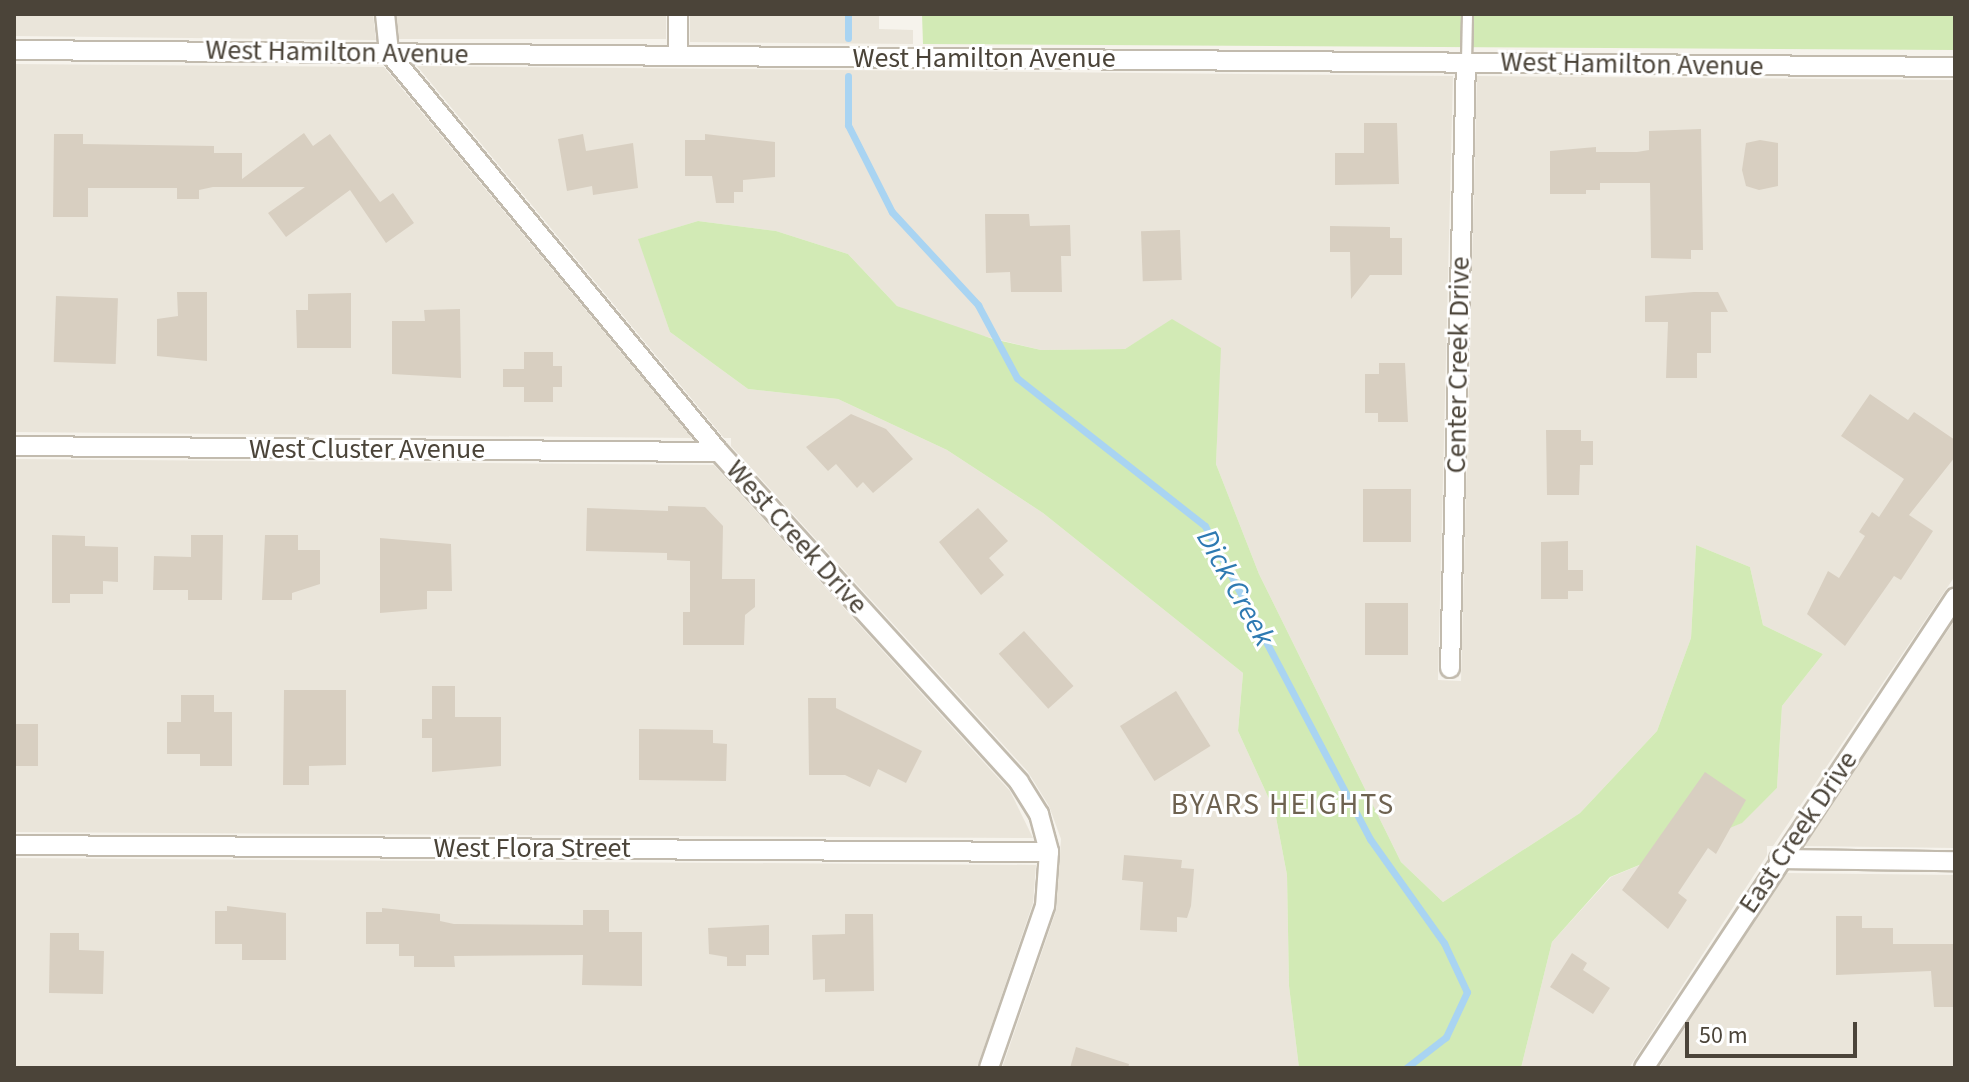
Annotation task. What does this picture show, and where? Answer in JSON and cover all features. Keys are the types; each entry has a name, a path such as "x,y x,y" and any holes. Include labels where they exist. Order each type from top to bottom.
{"street":[{"path":"385,14 389,53"},
{"path":"678,14 678,56"},
{"name":"West Hamilton Avenue","path":"14,50 1955,67"},
{"name":"West Creek Drive","path":"389,53 719,452 1019,782 1039,814 1049,852 1045,906 989,1068"},
{"name":"Center Creek Drive","path":"1450,668 1466,62"},
{"name":"West Cluster Avenue","path":"14,446 719,452"},
{"name":"East Creek Drive","path":"1644,1068 1779,859 1955,598"},
{"name":"West Flora Street","path":"14,845 1049,852"},
{"path":"1779,859 1955,861"}],"lane":[{"path":"1466,62 1467,14"}],"shaded area":[{"path":"14,14 373,14 376,40 14,36"},
{"path":"397,14 666,14 666,39 397,39"},
{"path":"690,14 879,14 879,29 913,30 913,44 690,42"},
{"path":"14,64 384,67 692,438 14,432"},
{"path":"417,66 1453,76 1438,680 1461,681 1477,76 1955,80 1955,576 1773,846 1767,846 1767,855 1629,1068 1521,1068 1552,942 1611,877 1741,823 1777,788 1782,706 1823,654 1763,625 1750,567 1696,545 1691,638 1657,731 1580,813 1443,902 1401,862 1259,574 1216,464 1220,348 1172,320 1125,349 1041,350 951,328 897,306 848,254 776,231 698,221 639,239 670,332 748,389 838,399 947,450 1043,513 1243,673 1238,731 1275,812 1287,875 1289,986 1299,1068 1002,1068 1056,911 1061,839 1049,806 1028,772 731,446 731,438 724,438"},
{"path":"14,459 714,465 1010,791 1033,838 14,832"},
{"path":"1955,620 1955,848 1803,846"},
{"path":"14,858 1036,865 1033,903 977,1068 14,1068"},
{"path":"1785,873 1955,875 1955,1068 1659,1068"}],"green space":[{"path":"922,14 1955,14 1955,50 923,44"},
{"path":"698,221 776,231 848,254 897,306 993,339 1041,350 1125,349 1172,319 1221,348 1216,464 1259,574 1401,862 1443,902 1580,813 1657,731 1691,638 1696,545 1750,567 1763,625 1823,654 1782,706 1777,788 1742,823 1610,877 1552,942 1521,1068 1299,1068 1289,986 1287,875 1275,812 1238,731 1243,673 1043,513 947,450 838,399 748,389 670,332 638,239"}],"building":[{"path":"1364,123 1397,123 1399,184 1335,185 1335,153 1364,153"},
{"path":"1701,129 1703,250 1691,250 1691,259 1651,258 1650,183 1600,183 1600,190 1586,190 1586,194 1550,194 1550,151 1596,147 1596,152 1637,152 1649,150 1649,131"},
{"path":"304,133 313,146 330,134 380,202 393,193 414,223 386,243 350,190 286,237 268,213 305,187 213,187 199,190 199,199 177,199 177,188 88,188 88,217 53,217 54,134 83,134 83,144 214,146 214,153 242,153 242,179"},
{"path":"583,134 586,151 633,143 638,188 593,195 592,186 567,191 558,139"},
{"path":"705,134 775,142 775,177 743,180 743,192 734,192 734,203 716,203 712,176 685,176 685,140 705,140"},
{"path":"1760,140 1778,143 1778,186 1759,190 1746,186 1742,170 1746,143"},
{"path":"985,214 1029,214 1030,226 1070,225 1071,256 1061,256 1062,292 1011,292 1010,272 986,273"},
{"path":"1330,226 1390,227 1390,238 1402,238 1402,275 1370,275 1351,299 1350,252 1330,252"},
{"path":"1180,230 1182,280 1143,281 1141,231"},
{"path":"177,292 207,292 207,361 157,356 157,319 178,316"},
{"path":"1718,292 1728,312 1711,312 1711,353 1697,353 1697,378 1666,378 1668,322 1645,322 1645,296"},
{"path":"351,293 351,348 297,348 296,310 308,310 308,294"},
{"path":"56,296 118,298 116,364 54,362"},
{"path":"460,309 461,378 392,374 392,321 425,321 424,310"},
{"path":"524,352 553,352 553,366 562,366 562,387 553,387 553,402 524,402 524,387 503,387 503,369 524,369"},
{"path":"1379,363 1405,363 1408,422 1378,422 1378,413 1365,413 1365,374 1379,374"},
{"path":"1870,394 1908,420 1914,412 1955,440 1955,457 1909,515 1933,531 1901,580 1894,576 1845,646 1807,614 1828,571 1839,578 1865,536 1859,532 1872,512 1879,517 1904,479 1841,436"},
{"path":"851,414 886,429 913,459 873,493 863,482 857,488 836,464 828,471 806,447"},
{"path":"1546,430 1581,430 1581,441 1593,441 1593,465 1580,465 1579,495 1547,495"},
{"path":"1363,489 1411,489 1411,542 1363,542"},
{"path":"668,506 705,507 723,526 722,579 755,579 755,607 745,615 744,645 683,645 683,612 690,612 690,561 667,560 667,553 586,551 587,508 668,511"},
{"path":"978,508 1008,541 989,558 1004,575 981,595 939,542"},
{"path":"52,535 85,536 85,546 118,547 118,582 103,581 103,594 70,594 70,603 52,603"},
{"path":"191,535 223,535 222,600 188,600 188,590 153,590 154,556 191,557"},
{"path":"265,535 298,535 298,550 320,550 320,584 292,593 292,600 262,600"},
{"path":"380,538 451,544 452,591 427,591 427,609 380,613"},
{"path":"1568,541 1568,570 1583,570 1583,591 1568,591 1568,599 1541,599 1541,542"},
{"path":"1365,603 1408,603 1408,655 1365,655"},
{"path":"1024,631 1074,686 1048,709 999,654"},
{"path":"432,686 455,686 455,717 501,717 501,766 432,772 432,738 422,738 422,719 432,719"},
{"path":"284,690 346,690 346,765 309,766 309,785 283,785"},
{"path":"1176,691 1210,746 1154,781 1120,726"},
{"path":"181,695 214,695 214,712 232,712 232,766 200,766 200,754 167,754 167,722 181,722"},
{"path":"808,698 836,698 836,708 922,751 906,783 878,769 870,787 845,775 809,775"},
{"path":"14,724 38,724 38,766 14,766"},
{"path":"639,729 713,730 713,743 727,744 726,781 639,780"},
{"path":"1705,772 1746,800 1716,854 1708,848 1678,893 1687,900 1668,929 1622,890"},
{"path":"1124,855 1182,860 1181,868 1194,869 1191,906 1187,918 1177,917 1177,932 1140,930 1143,882 1122,880"},
{"path":"227,906 286,913 286,960 242,960 242,944 215,944 215,911 227,911"},
{"path":"382,908 440,914 440,921 454,924 583,925 583,910 609,910 609,932 642,932 642,986 582,985 583,955 454,956 455,967 414,967 414,956 399,956 399,944 366,944 366,912 382,912"},
{"path":"845,914 873,914 874,991 825,992 825,979 813,980 812,935 845,934"},
{"path":"1836,916 1862,916 1862,928 1893,928 1893,944 1955,944 1955,1007 1934,1007 1931,971 1836,975"},
{"path":"769,925 769,955 746,955 746,966 727,966 727,957 709,954 708,928"},
{"path":"50,933 79,933 79,950 104,951 103,994 49,993"},
{"path":"1572,953 1587,963 1583,970 1610,988 1593,1014 1550,987"},
{"path":"1076,1047 1129,1064 1128,1068 1070,1068"}],"waterway":[{"name":"Dick Creek","path":"848,14 848,38"},
{"name":"Dick Creek","path":"848,76 848,125 892,212 978,305 1017,378 1205,526 1370,839 1444,943 1467,992 1446,1037 1406,1068"}],"district":[{"name":"BYARS HEIGHTS","path":"1283,805"}]}
